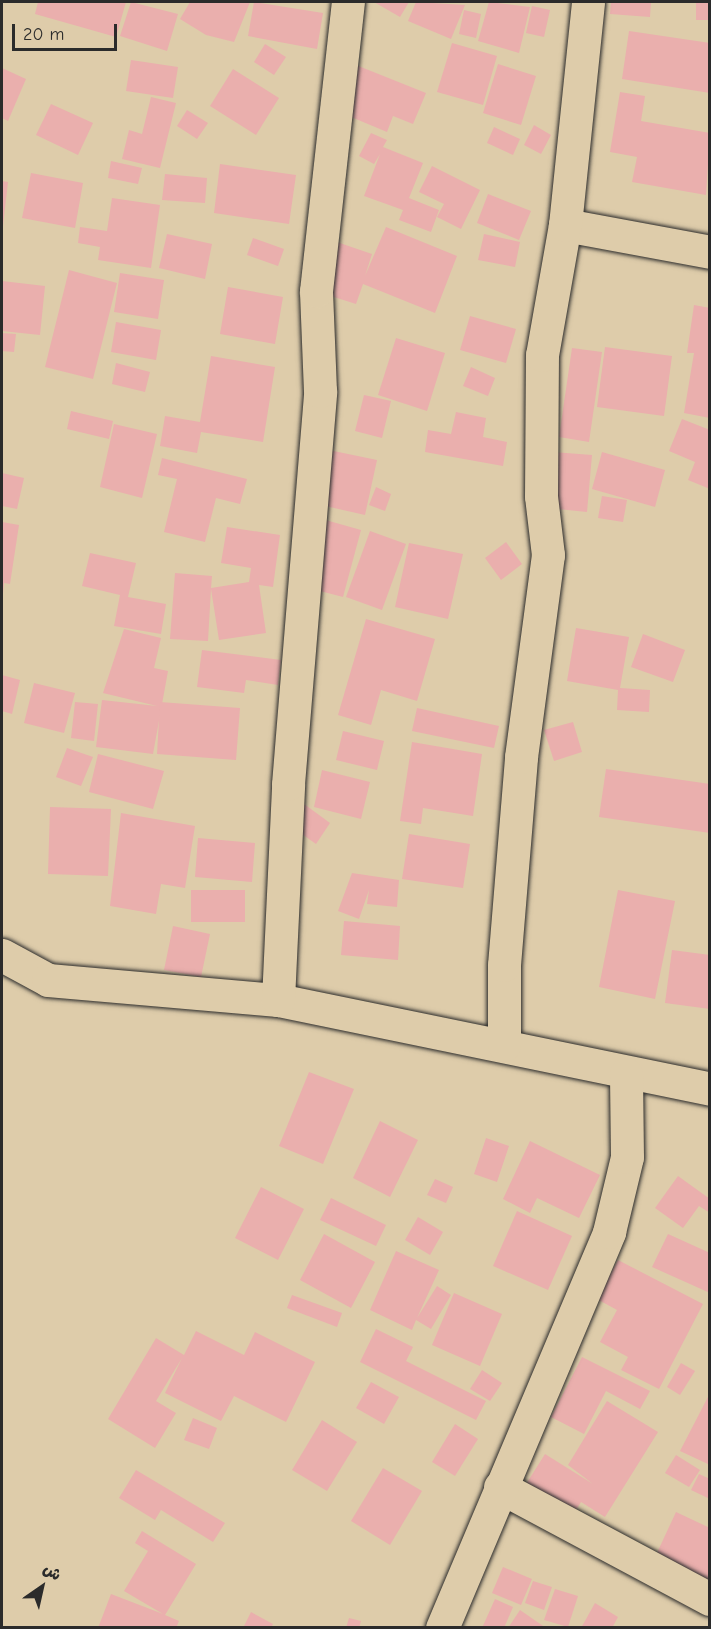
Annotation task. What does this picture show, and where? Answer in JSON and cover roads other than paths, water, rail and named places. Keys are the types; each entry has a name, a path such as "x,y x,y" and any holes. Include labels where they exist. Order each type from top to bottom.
{"street":[{"path":"278,1000 288,784 320,391 316,291 348,2"},
{"path":"504,1045 504,965 521,757 548,555 541,496 542,355 565,225 588,2"},
{"path":"565,225 710,252"},
{"path":"2,955 48,980 278,1000 504,1045 626,1074 710,1089"},
{"path":"442,1628 609,1232 627,1157 626,1074"},
{"path":"500,1487 710,1599"}]}
